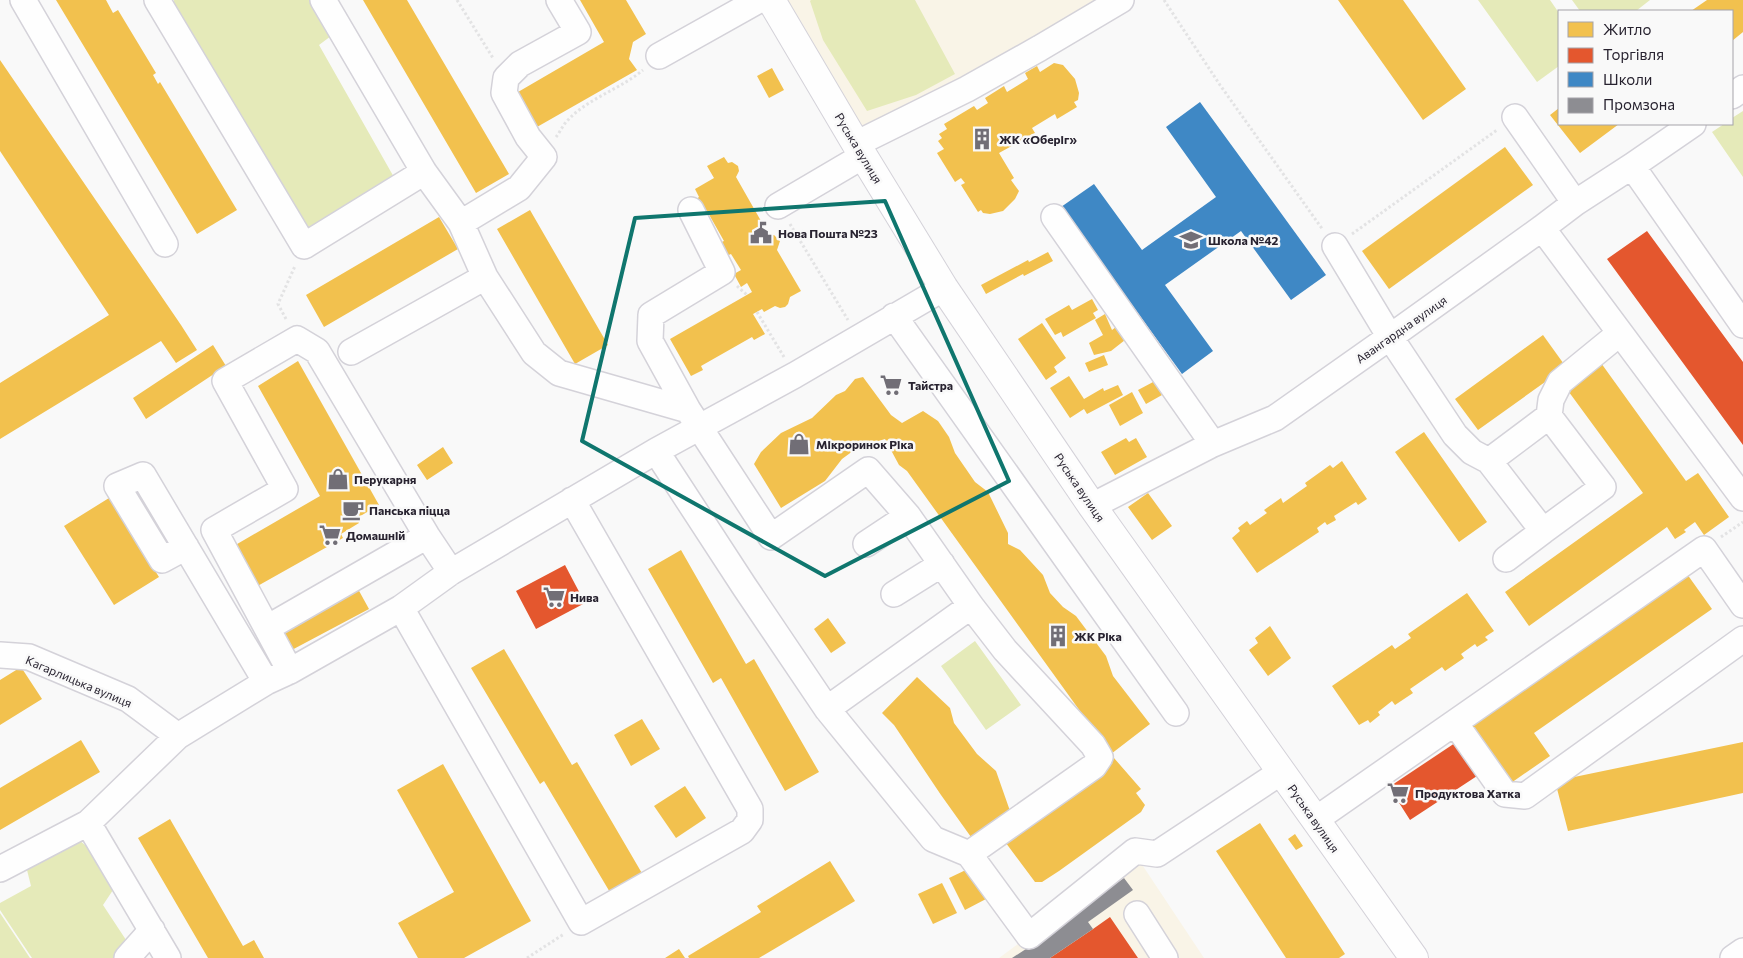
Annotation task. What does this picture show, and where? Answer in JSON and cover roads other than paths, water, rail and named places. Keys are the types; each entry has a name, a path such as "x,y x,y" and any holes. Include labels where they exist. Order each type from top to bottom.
{"main road":[{"name":"Руська вулиця","path":"771,0 859,150 944,288 1092,506 1414,958"}],"street":[{"path":"23,0 165,244"},
{"path":"157,0 304,246 424,172"},
{"path":"323,0 424,172 461,223 485,277 534,353 558,373 694,419"},
{"path":"461,223 519,188 544,157 528,137 504,93 506,78 520,64 578,32 559,0"},
{"path":"659,56 759,0"},
{"path":"782,212 859,150 1121,0"},
{"path":"1515,117 1575,203"},
{"name":"Авангардна вулиця","path":"1092,506 1212,444 1275,418 1575,203 1691,125"},
{"path":"1632,166 1743,325"},
{"path":"691,210 722,272 651,315 650,341 694,419 771,537 868,470 908,516 1005,650 1094,745 1100,757 1094,766 969,854"},
{"path":"1054,217 1212,444"},
{"path":"1542,228 1743,498"},
{"path":"1335,246 1390,337 1455,435 1472,452 1489,461 1543,531"},
{"path":"351,352 485,277"},
{"path":"0,869 88,823 178,736 266,682 290,671 402,608 451,572 656,451 694,419 795,375 944,288"},
{"path":"894,316 1176,713"},
{"path":"1506,559 1603,487 1549,416 1551,400 1560,382 1620,333"},
{"path":"290,671 214,530 285,489 225,381 297,339 317,351 427,536 451,572"},
{"path":"1489,461 1549,416"},
{"path":"656,451 827,709 933,839 969,854 1029,936 1134,852 1157,854 1281,772"},
{"path":"402,608 581,922 742,830 750,820 750,808 572,500"},
{"path":"866,544 908,516"},
{"path":"267,628 427,536"},
{"path":"186,547 266,682"},
{"path":"1316,820 1704,549 1743,605"},
{"path":"894,594 942,564"},
{"path":"827,709 972,606"},
{"path":"1456,723 1505,794 1525,796 1743,638"},
{"name":"Кагарлицька вулиця","path":"0,655 29,657 128,699 178,736"},
{"path":"88,823 168,958"},
{"path":"1137,914 1165,958"},
{"path":"128,958 152,930"},
{"path":"1733,958 1743,951"}],"place":[{"name":"ЖК «Оберіг»","path":"982,139"},
{"name":"Нова Пошта №23","path":"761,233"},
{"name":"Школа №42","path":"1191,240"},
{"name":"Тайстра","path":"891,385"},
{"name":"Мікроринок Ріка","path":"799,444"},
{"name":"Перукарня","path":"338,479"},
{"name":"Панська пiцца","path":"353,510"},
{"name":"Домашній","path":"330,535"},
{"name":"Нива","path":"554,597"},
{"name":"ЖК Ріка","path":"1058,636"},
{"name":"Продуктова Хатка","path":"1398,793"}]}
